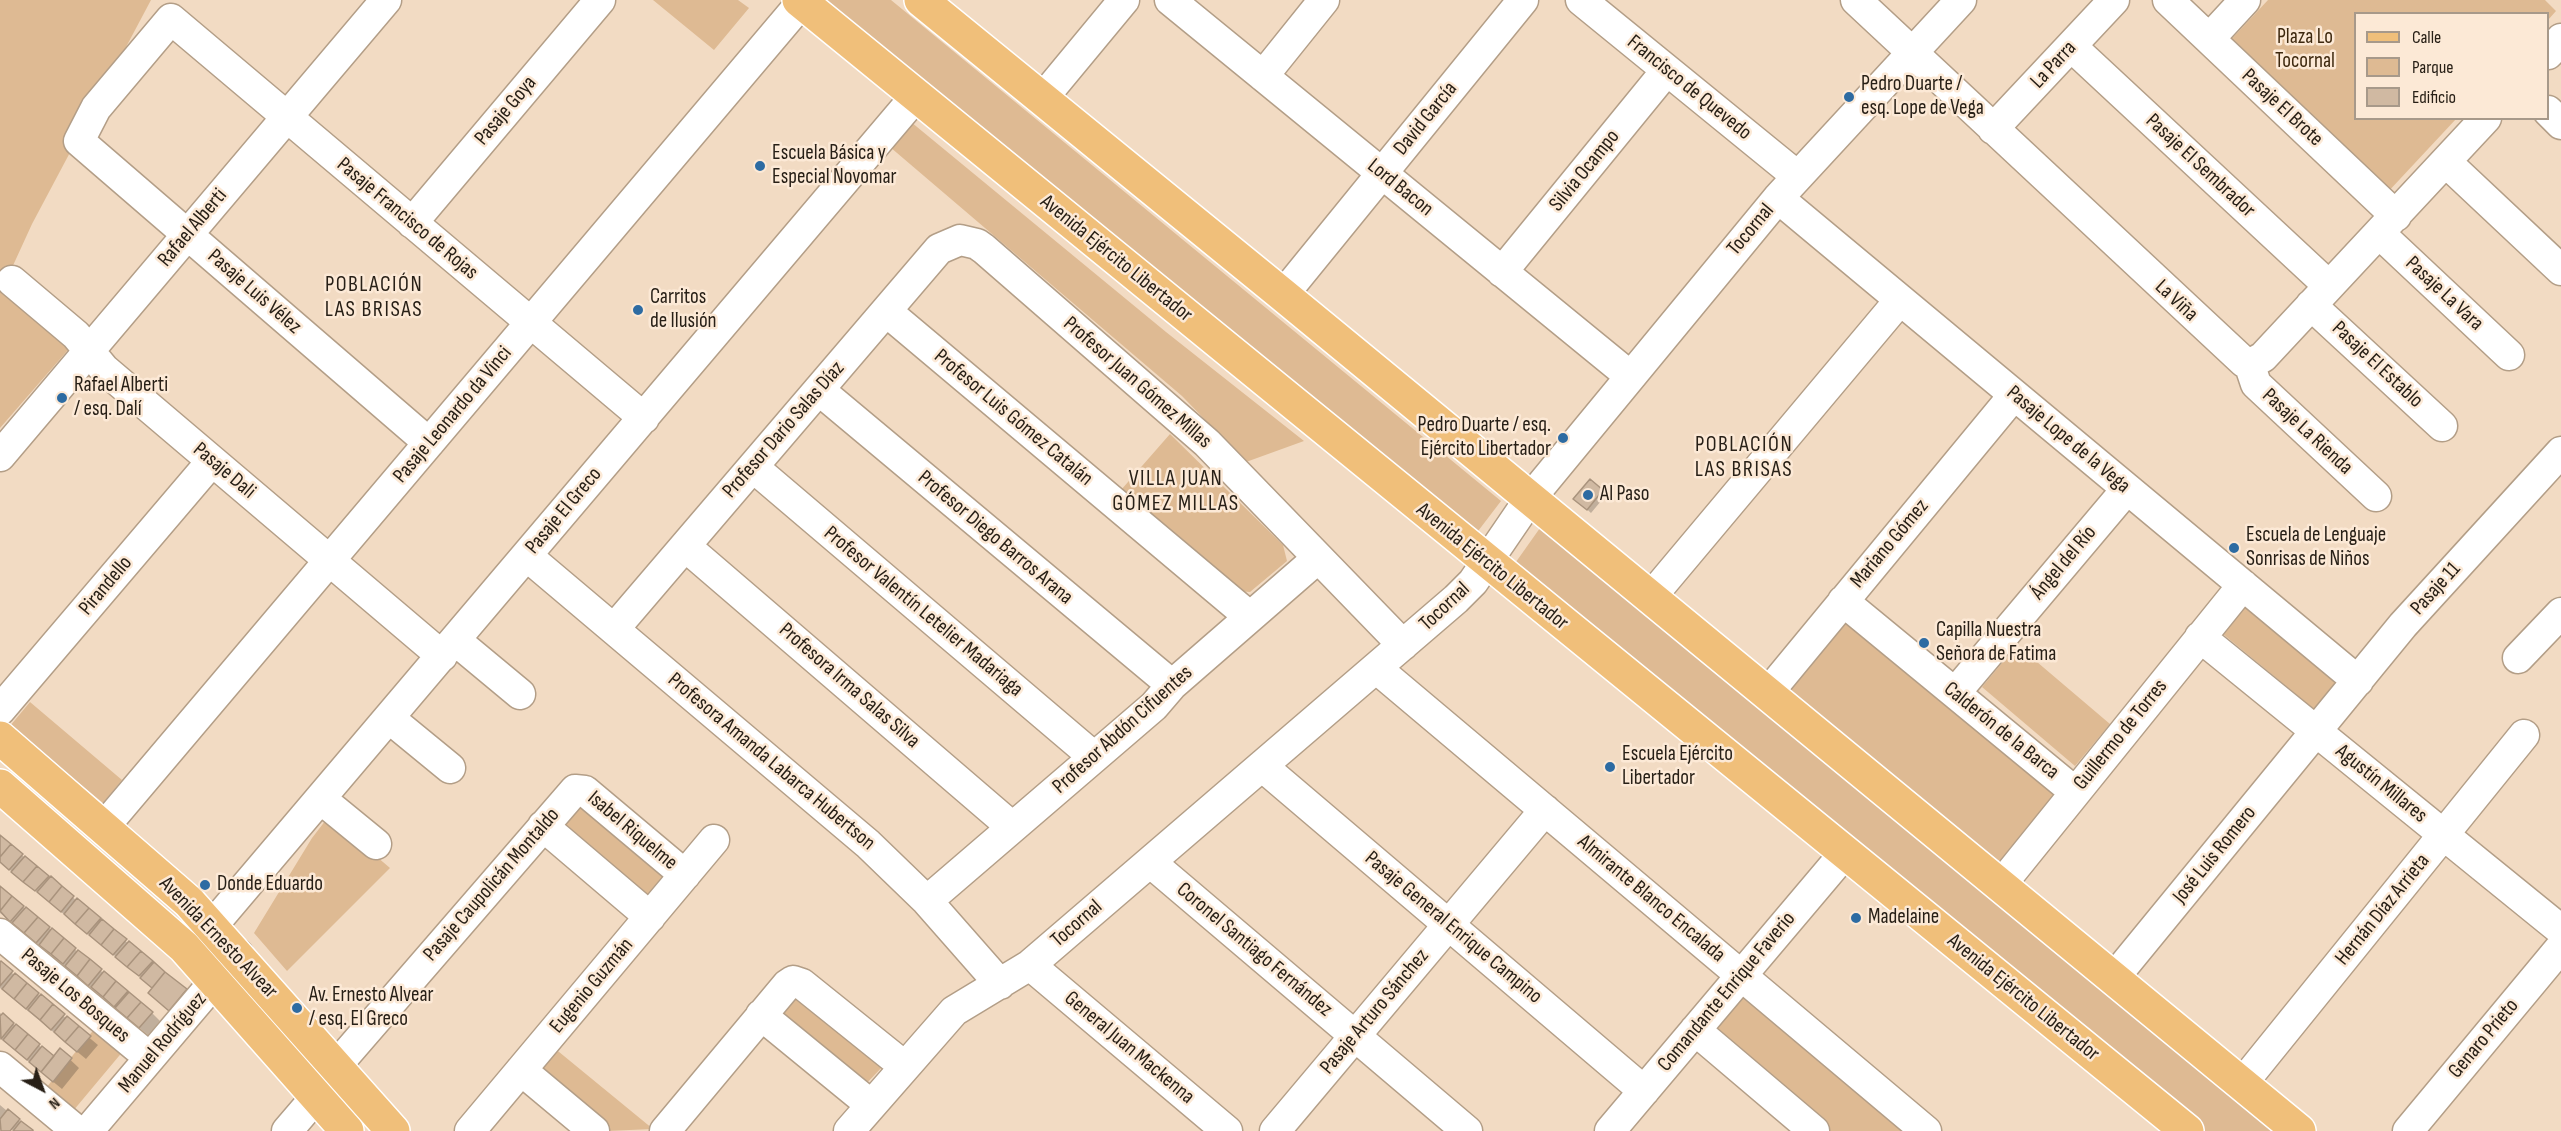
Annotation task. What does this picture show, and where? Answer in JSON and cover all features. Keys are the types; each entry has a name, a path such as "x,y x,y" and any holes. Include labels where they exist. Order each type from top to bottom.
{"main road":[{"path":"921,0 2299,1131"},
{"name":"Avenida Ejército Libertador","path":"801,1 2183,1130"},
{"name":"Avenida Ernesto Alvear","path":"0,738 189,902 238,954 393,1131"},
{"name":"Avenida Ernesto Alvear","path":"0,786 184,947 216,980 347,1131"}],"street":[{"name":"Rafael Alberti","path":"0,456 386,0"},
{"name":"Pasaje Goya","path":"412,223 600,0"},
{"path":"1042,99 1124,0"},
{"name":"Lord Bacon","path":"1170,0 1630,376"},
{"path":"1263,76 1324,0"},
{"name":"David García","path":"1283,295 1523,0"},
{"name":"Francisco de Quevedo","path":"1581,0 1667,70 1787,187"},
{"name":"La Viña","path":"1856,0 2239,360 2249,363"},
{"name":"Tocornal","path":"849,1131 954,1011 1030,965 1456,599 1487,562 1529,500 1787,187 1960,0"},
{"name":"La Parra","path":"1994,129 2114,0"},
{"name":"Pasaje El Brote","path":"2168,0 2209,39 2387,224"},
{"path":"2209,39 2245,0"},
{"name":"Pasaje Leonardo da Vinci","path":"103,828 801,1"},
{"name":"Pasaje Francisco de Rojas","path":"79,141 96,108 171,19 644,418"},
{"path":"2549,52 2561,39"},
{"name":"Pasaje El Sembrador","path":"2071,46 2320,296"},
{"name":"Silvia Ocampo","path":"1503,272 1667,70"},
{"name":"Pasaje El Greco","path":"212,926 916,96"},
{"path":"2549,113 2561,124"},
{"path":"2249,363 2263,357 2485,120"},
{"name":"Pasaje Luis Vélez","path":"79,141 429,443"},
{"path":"2446,162 2561,270"},
{"name":"Pasaje Lope de la Vega","path":"1787,187 1900,300 2358,681"},
{"name":"Pasaje La Vara","path":"2387,224 2509,355"},
{"name":"Profesor Dario Salas Díaz","path":"614,629 939,249 960,240"},
{"name":"Profesor Juan Gómez Millas","path":"960,240 976,244 984,249 1168,408 1234,470 1403,645"},
{"name":"Pasaje Dali","path":"12,281 76,335 104,369 329,561 448,648 520,694"},
{"name":"Pasaje El Establo","path":"2320,296 2442,426"},
{"path":"1650,598 1900,300"},
{"name":"Profesor Luis Gómez Catalán","path":"886,311 1251,617"},
{"name":"Pasaje La Rienda","path":"2249,363 2256,384 2376,496"},
{"name":"Profesor Diego Barros Arana","path":"819,390 1172,685"},
{"name":"Mariano Gómez","path":"1767,694 2014,395"},
{"name":"Pasaje 11","path":"2317,732 2403,625 2561,452"},
{"name":"Pirandello","path":"0,710 212,461"},
{"name":"Profesor Valentín Letelier Madariaga","path":"753,467 1094,757"},
{"name":"Ángel del Río","path":"1955,693 2127,489"},
{"name":"Profesora Irma Salas Silva","path":"685,546 1012,827"},
{"name":"Profesora Amanda Labarca Hubertson","path":"526,556 828,809 927,901 1000,984"},
{"name":"Profesor Abdón Cifuentes","path":"927,901 1154,706 1172,685 1318,558"},
{"name":"Guillermo de Torres","path":"2000,886 2243,585"},
{"name":"Calderón de la Barca","path":"1843,601 2076,792"},
{"path":"2518,658 2561,613"},
{"name":"Agustín Millares","path":"2200,637 2561,930"},
{"name":"Almirante Blanco Encalada","path":"1376,668 1926,1131"},
{"path":"389,718 450,768"},
{"name":"José Luis Romero","path":"2113,979 2317,732"},
{"name":"Hernán Díaz Arrieta","path":"2241,1085 2524,735"},
{"name":"Pasaje General Enrique Campino","path":"1262,766 1644,1091"},
{"name":"Pasaje Caupolicán Montaldo","path":"336,1066 543,826 579,788"},
{"name":"Isabel Riquelme","path":"579,788 685,875"},
{"path":"321,799 376,844"},
{"name":"Pasaje Arturo Sánchez","path":"1275,1131 1545,810"},
{"path":"543,826 650,917"},
{"name":"Eugenio Guzmán","path":"470,1131 714,840"},
{"name":"Comandante Enrique Faverio","path":"1610,1131 1844,854"},
{"name":"Coronel Santiago Fernández","path":"1150,862 1467,1131"},
{"name":"Pasaje Los Bosques","path":"0,934 150,1058"},
{"name":"Genaro Prieto","path":"2408,1131 2561,947"},
{"name":"Manuel Rodríguez","path":"88,1130 238,954"},
{"name":"General Juan Mackenna","path":"1030,965 1227,1131"},
{"path":"665,1131 787,985 793,981 802,984 904,1066"},
{"path":"761,1016 871,1105"},
{"path":"1695,1029 1808,1129"},
{"path":"0,1068 88,1130"},
{"path":"521,1070 594,1131"},
{"path":"287,1131 317,1096"}],"green space":[{"path":"0,0 151,0 32,224 5,283 74,343 0,428"},
{"path":"653,0 738,0 749,8 714,50"},
{"path":"817,0 891,0 1501,501 1472,539"},
{"name":"Plaza Lo Tocornal","path":"2268,0 2545,0 2556,11 2549,19 2549,12 2354,12 2354,120 2455,120 2386,194 2226,45"},
{"path":"911,122 1166,332 1304,441 1246,462 1182,396 890,147"},
{"name":"VILLA JUAN GÓMEZ MILLAS","path":"1170,434 1283,545 1287,561 1250,592 1237,591 1121,490"},
{"path":"1540,528 2283,1131 2198,1131 1511,569"},
{"path":"2245,600 2344,684 2315,710 2223,634"},
{"path":"1853,618 2056,792 2006,860 1988,861 1790,695 1789,687 1842,621"},
{"path":"2017,645 2110,724 2075,766 1982,687"},
{"path":"30,702 122,780 103,803 10,726"},
{"path":"578,799 671,878 647,907 558,830"},
{"path":"329,816 390,868 287,971 254,933 312,838"},
{"path":"1745,988 1915,1131 1826,1131 1713,1036 1713,1024"},
{"path":"796,992 885,1064 863,1087 776,1016"},
{"path":"96,1027 124,1050 73,1111 46,1088"},
{"path":"553,1047 653,1129 606,1131 533,1071"}],"building":[{"name":"Al Paso","path":"1590,479 1603,490 1587,510 1573,499"},
{"path":"0,835 11,844 0,857"},
{"path":"11,844 23,854 9,870 0,862 0,857"},
{"path":"25,856 37,866 23,882 11,872"},
{"path":"37,866 49,876 35,891 23,882"},
{"path":"51,876 62,886 49,902 37,892"},
{"path":"0,886 12,896 0,911"},
{"path":"62,886 74,896 61,912 49,902"},
{"path":"12,896 24,906 10,922 0,911"},
{"path":"77,898 89,908 75,924 64,914"},
{"path":"26,907 38,917 24,933 12,923"},
{"path":"89,908 101,918 87,934 75,924"},
{"path":"38,917 50,927 36,943 24,933"},
{"path":"102,919 114,929 101,945 89,935"},
{"path":"52,928 64,938 51,954 39,945"},
{"path":"114,929 127,939 113,955 101,945"},
{"path":"64,938 76,948 63,964 51,954"},
{"path":"129,941 141,951 127,967 115,957"},
{"path":"78,950 90,959 77,976 65,966"},
{"path":"141,951 153,961 139,976 127,967"},
{"path":"90,959 102,969 88,986 77,976"},
{"path":"0,962 13,971 0,986"},
{"path":"154,962 165,972 152,988 140,978"},
{"path":"104,971 116,981 103,997 91,987"},
{"path":"165,972 187,989 169,1011 148,993"},
{"path":"15,973 27,983 14,999 2,989"},
{"path":"116,981 128,991 114,1007 103,997"},
{"path":"27,983 39,993 26,1009 14,999"},
{"path":"129,992 141,1002 127,1018 115,1008"},
{"path":"41,994 53,1004 40,1020 28,1010"},
{"path":"141,1002 153,1012 139,1028 127,1018"},
{"path":"53,1004 65,1014 51,1030 40,1020"},
{"path":"3,1013 14,1023 1,1039 0,1016"},
{"path":"67,1016 79,1026 65,1042 54,1032"},
{"path":"16,1024 28,1034 15,1050 3,1040"},
{"path":"79,1026 91,1036 77,1052 65,1042"},
{"path":"28,1034 40,1044 27,1060 15,1050"},
{"path":"42,1046 54,1056 41,1072 29,1062"},
{"path":"60,1048 72,1058 53,1082 41,1072"},
{"path":"8,1109 20,1119 10,1131 1,1131 0,1119"},
{"path":"21,1121 33,1130 33,1131 13,1131"}],"place":[{"name":"Pedro Duarte / esq. Lope de Vega","path":"1849,97"},
{"name":"Escuela Básica y Especial Novomar","path":"760,166"},
{"name":"Carritos de Ilusión","path":"638,310"},
{"name":"Rafael Alberti / esq. Dalí","path":"62,398"},
{"name":"Pedro Duarte / esq. Ejército Libertador","path":"1563,438"},
{"name":"Al Paso","path":"1588,495"},
{"name":"Escuela de Lenguaje Sonrisas de Niños","path":"2234,548"},
{"name":"Capilla Nuestra Señora de Fatima","path":"1924,643"},
{"name":"Escuela Ejército Libertador","path":"1610,767"},
{"name":"Donde Eduardo","path":"205,885"},
{"name":"Madelaine","path":"1856,918"},
{"name":"Av. Ernesto Alvear / esq. El Greco","path":"297,1008"}],"district":[{"name":"POBLACIÓN LAS BRISAS","path":"374,298"},
{"name":"POBLACIÓN LAS BRISAS","path":"1744,458"},
{"name":"VILLA JUAN GÓMEZ MILLAS","path":"1176,492"}]}
